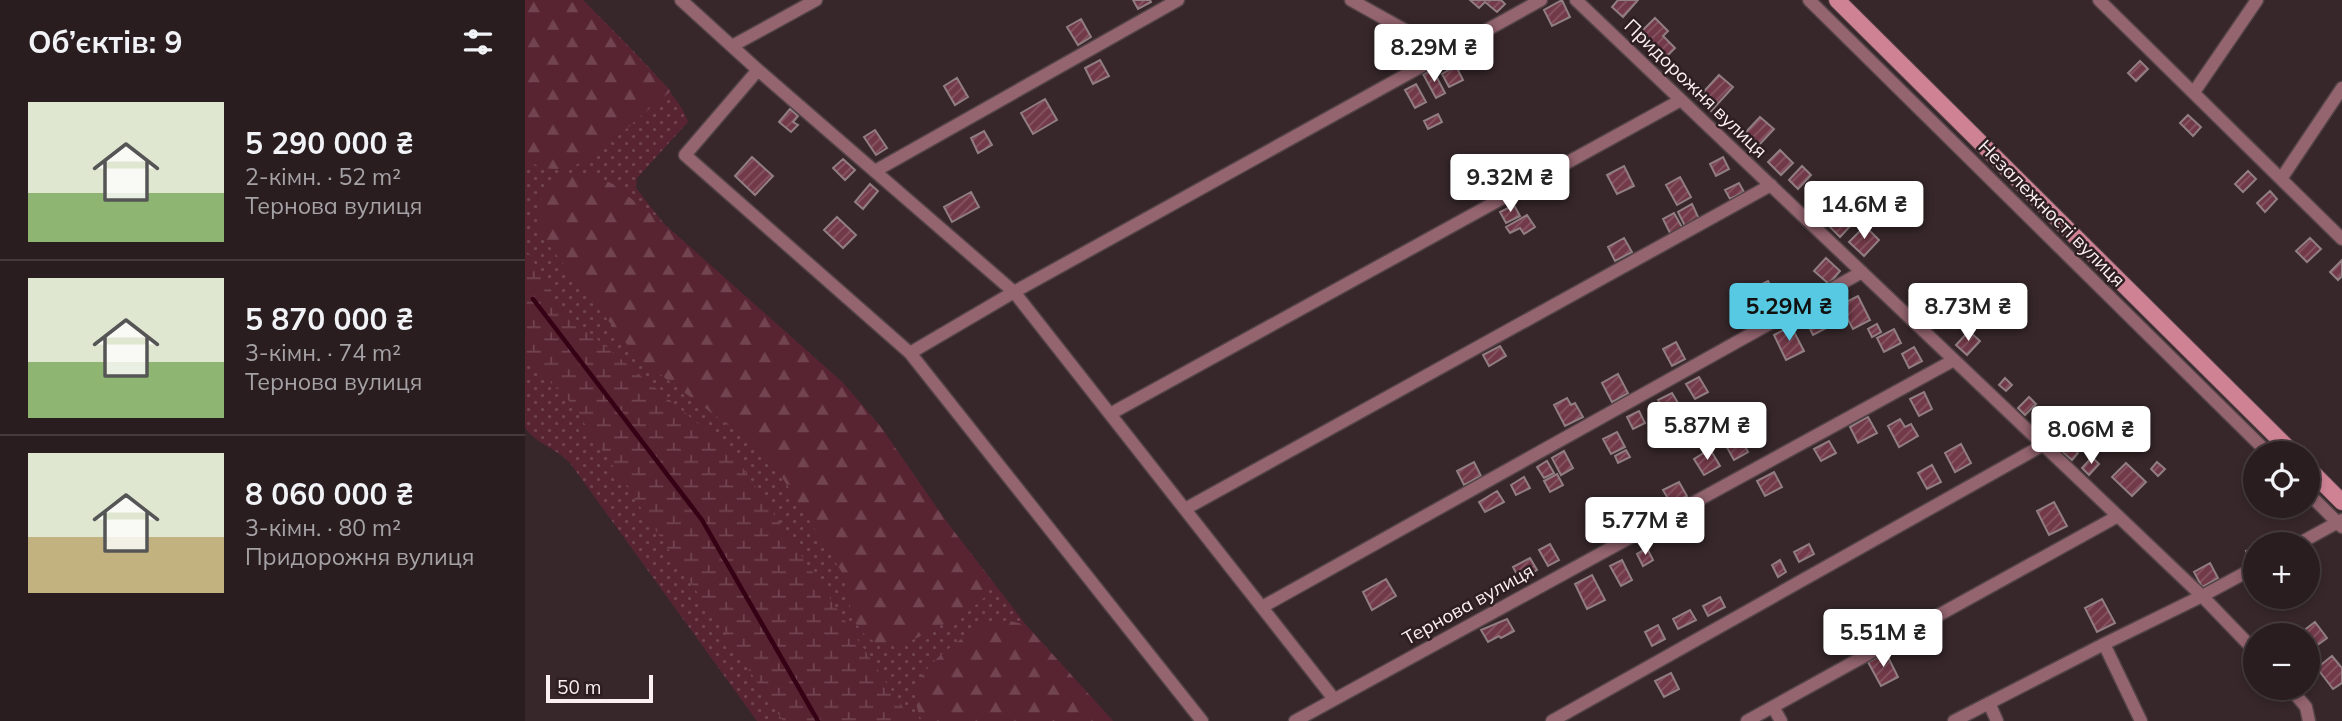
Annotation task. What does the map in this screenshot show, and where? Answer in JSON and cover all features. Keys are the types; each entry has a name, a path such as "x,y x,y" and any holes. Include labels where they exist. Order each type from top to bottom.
{"main road":[{"path":"1837,0 2281,441"},
{"path":"2320,480 2342,502"}],"street":[{"path":"681,0 1014,292 1334,699"},
{"path":"732,46 816,0"},
{"path":"875,171 1178,0"},
{"path":"1351,0 1446,53"},
{"path":"910,352 1541,0"},
{"name":"Придорожня вулиця","path":"1576,0 2202,596 2243,639"},
{"name":"Незалежності вулиця","path":"1809,0 2256,441"},
{"path":"2194,92 2257,0"},
{"path":"2105,2 2342,239"},
{"path":"758,70 685,155 910,352 1202,721"},
{"path":"2281,179 2342,88"},
{"path":"1110,414 1681,100"},
{"path":"1185,509 1771,185"},
{"path":"1262,607 1862,272"},
{"name":"Тернова вулиця","path":"1295,721 1954,360"},
{"path":"1552,721 2043,445"},
{"path":"2320,505 2341,523 2320,533"},
{"path":"1747,721 2118,516"},
{"path":"1954,721 2243,574"},
{"path":"2104,644 2140,721"},
{"path":"2301,700 2307,707 2309,721"},
{"path":"1989,703 1997,721"},
{"path":"1773,707 1781,721"}],"green space":[{"path":"525,0 583,0 673,95 688,122 637,178 636,188 664,224 842,382 880,426 946,521 1026,625 1113,721 757,721 570,463 525,428"},
{"path":"525,0 583,0 671,91 603,149 579,164 566,168 539,166 525,159"},
{"path":"581,172 611,183 664,224 842,382 880,426 994,584 985,597 969,611 909,642 894,646 879,645 865,635 853,620 843,574 775,466 757,447 637,357 550,247 540,226 539,203 552,180"},
{"path":"525,247 561,309 733,453 912,721 783,721 570,402 525,357"},
{"path":"1010,621 1026,625 1113,721 922,721 916,695 918,684 930,665 976,627 992,622"}],"building":[{"path":"1133,0 1150,0 1151,2 1138,9"},
{"path":"1470,0 1501,0 1505,4 1497,12 1485,2 1479,8"},
{"path":"1562,0 1570,17 1552,26 1544,10"},
{"path":"1618,0 1638,0 1623,17 1612,7"},
{"path":"1655,18 1668,31 1663,36 1675,48 1665,58 1653,47 1649,51 1635,38"},
{"path":"1081,19 1091,37 1078,45 1067,27"},
{"path":"1100,60 1109,76 1093,84 1085,68"},
{"path":"2140,61 2148,69 2136,81 2128,73"},
{"path":"1456,66 1463,80 1449,87 1442,74"},
{"path":"1433,70 1445,93 1436,98 1423,74"},
{"path":"1719,75 1733,87 1711,111 1697,99"},
{"path":"957,78 968,97 955,105 944,86"},
{"path":"1416,84 1426,102 1415,108 1405,90"},
{"path":"1045,99 1057,120 1033,134 1021,113"},
{"path":"790,109 798,116 793,122 798,125 791,132 779,122"},
{"path":"1438,114 1442,122 1428,129 1424,121"},
{"path":"2188,115 2201,127 2193,136 2180,123"},
{"path":"1760,117 1774,129 1758,146 1745,133"},
{"path":"875,130 887,148 876,155 864,137"},
{"path":"984,131 992,145 978,153 971,138"},
{"path":"1780,150 1793,163 1781,175 1768,162"},
{"path":"752,157 773,176 755,195 735,176"},
{"path":"1723,157 1729,169 1716,176 1710,164"},
{"path":"843,159 855,170 845,180 833,168"},
{"path":"1502,166 1504,170 1509,168 1516,180 1498,189 1489,173"},
{"path":"1624,166 1634,186 1617,194 1607,175"},
{"path":"1802,166 1811,175 1798,189 1789,180"},
{"path":"2248,171 2256,179 2243,192 2235,184"},
{"path":"1680,177 1691,197 1677,205 1666,185"},
{"path":"1739,183 1744,192 1730,199 1725,190"},
{"path":"870,184 878,191 863,209 855,202"},
{"path":"2270,191 2277,199 2265,212 2257,203"},
{"path":"971,192 979,207 952,222 944,207"},
{"path":"1692,204 1700,221 1686,228 1678,212"},
{"path":"1514,205 1520,216 1506,223 1500,212"},
{"path":"1841,211 1853,223 1840,237 1828,225"},
{"path":"1674,213 1683,229 1671,235 1663,219"},
{"path":"1527,215 1535,227 1524,234 1520,228 1510,233 1506,227"},
{"path":"837,217 856,235 843,248 824,230"},
{"path":"1865,226 1879,240 1864,256 1849,242"},
{"path":"1624,238 1632,252 1615,261 1608,247"},
{"path":"2310,238 2321,249 2307,262 2296,251"},
{"path":"1826,258 1840,271 1829,284 1814,271"},
{"path":"2342,260 2342,276 2338,280 2330,272"},
{"path":"1768,281 1777,300 1761,308 1752,289"},
{"path":"1858,296 1870,320 1853,329 1840,305"},
{"path":"1820,312 1828,327 1813,335 1805,319"},
{"path":"1877,324 1881,332 1872,337 1868,329"},
{"path":"1791,326 1804,351 1786,360 1774,335"},
{"path":"1894,329 1901,343 1884,352 1877,338"},
{"path":"1969,331 1980,341 1967,355 1956,345"},
{"path":"1676,342 1685,359 1672,366 1663,349"},
{"path":"1500,346 1506,356 1489,366 1483,355"},
{"path":"1914,347 1922,361 1909,368 1902,354"},
{"path":"1618,374 1628,393 1612,402 1602,383"},
{"path":"1699,377 1708,392 1695,399 1686,384"},
{"path":"2005,378 2012,385 2006,391 1999,385"},
{"path":"1924,392 1932,409 1919,416 1910,399"},
{"path":"1672,393 1681,408 1667,416 1658,400"},
{"path":"2029,397 2036,404 2025,415 2018,408"},
{"path":"1567,398 1571,405 1575,403 1583,417 1565,426 1554,405"},
{"path":"1639,411 1645,423 1633,429 1627,417"},
{"path":"1868,417 1877,433 1858,443 1850,427"},
{"path":"1900,419 1905,427 1911,424 1918,436 1899,447 1888,426"},
{"path":"1617,432 1625,447 1611,454 1603,439"},
{"path":"1740,436 1748,452 1734,460 1725,444"},
{"path":"1829,441 1836,453 1821,461 1814,449"},
{"path":"2064,441 2078,453 2072,460 2058,448"},
{"path":"1961,444 1971,463 1955,472 1945,453"},
{"path":"1710,449 1720,466 1704,475 1694,459"},
{"path":"1626,450 1630,457 1618,463 1615,456"},
{"path":"1564,451 1573,468 1561,475 1552,458"},
{"path":"2092,457 2099,464 2089,475 2082,468"},
{"path":"1547,461 1554,473 1544,478 1537,467"},
{"path":"1474,462 1481,476 1464,485 1457,471"},
{"path":"2157,462 2165,469 2158,476 2151,469"},
{"path":"2126,463 2146,482 2132,496 2112,477"},
{"path":"1932,465 1941,482 1927,489 1918,473"},
{"path":"1774,472 1782,487 1765,496 1757,481"},
{"path":"1557,474 1563,485 1550,492 1544,481"},
{"path":"1524,477 1530,488 1516,495 1511,485"},
{"path":"1679,482 1687,496 1671,504 1663,490"},
{"path":"1497,491 1504,502 1485,512 1479,502"},
{"path":"2054,502 2067,526 2049,535 2037,511"},
{"path":"1630,509 1638,523 1625,530 1617,516"},
{"path":"1550,544 1559,560 1548,566 1539,550"},
{"path":"1809,544 1814,554 1799,562 1794,552"},
{"path":"1647,548 1653,560 1643,566 1637,554"},
{"path":"1530,558 1537,570 1520,580 1513,567"},
{"path":"1622,560 1632,580 1621,586 1610,566"},
{"path":"1780,560 1786,572 1778,577 1772,565"},
{"path":"2210,563 2218,578 2202,587 2194,572"},
{"path":"1592,575 1605,600 1587,609 1575,584"},
{"path":"1386,579 1396,596 1372,610 1363,592"},
{"path":"1720,597 1725,607 1708,616 1703,606"},
{"path":"2102,599 2115,623 2097,632 2085,608"},
{"path":"1690,610 1696,620 1678,629 1673,619"},
{"path":"1507,619 1514,631 1488,642 1481,630"},
{"path":"1658,625 1665,639 1652,646 1645,632"},
{"path":"2320,629 2327,638 2320,643"},
{"path":"1886,653 1898,677 1881,686 1868,662"},
{"path":"2332,656 2342,668 2342,683 2333,689 2320,672 2320,666"},
{"path":"1671,673 1679,689 1664,697 1655,681"}],"waterway":[{"path":"533,299 702,520 818,721"}]}
